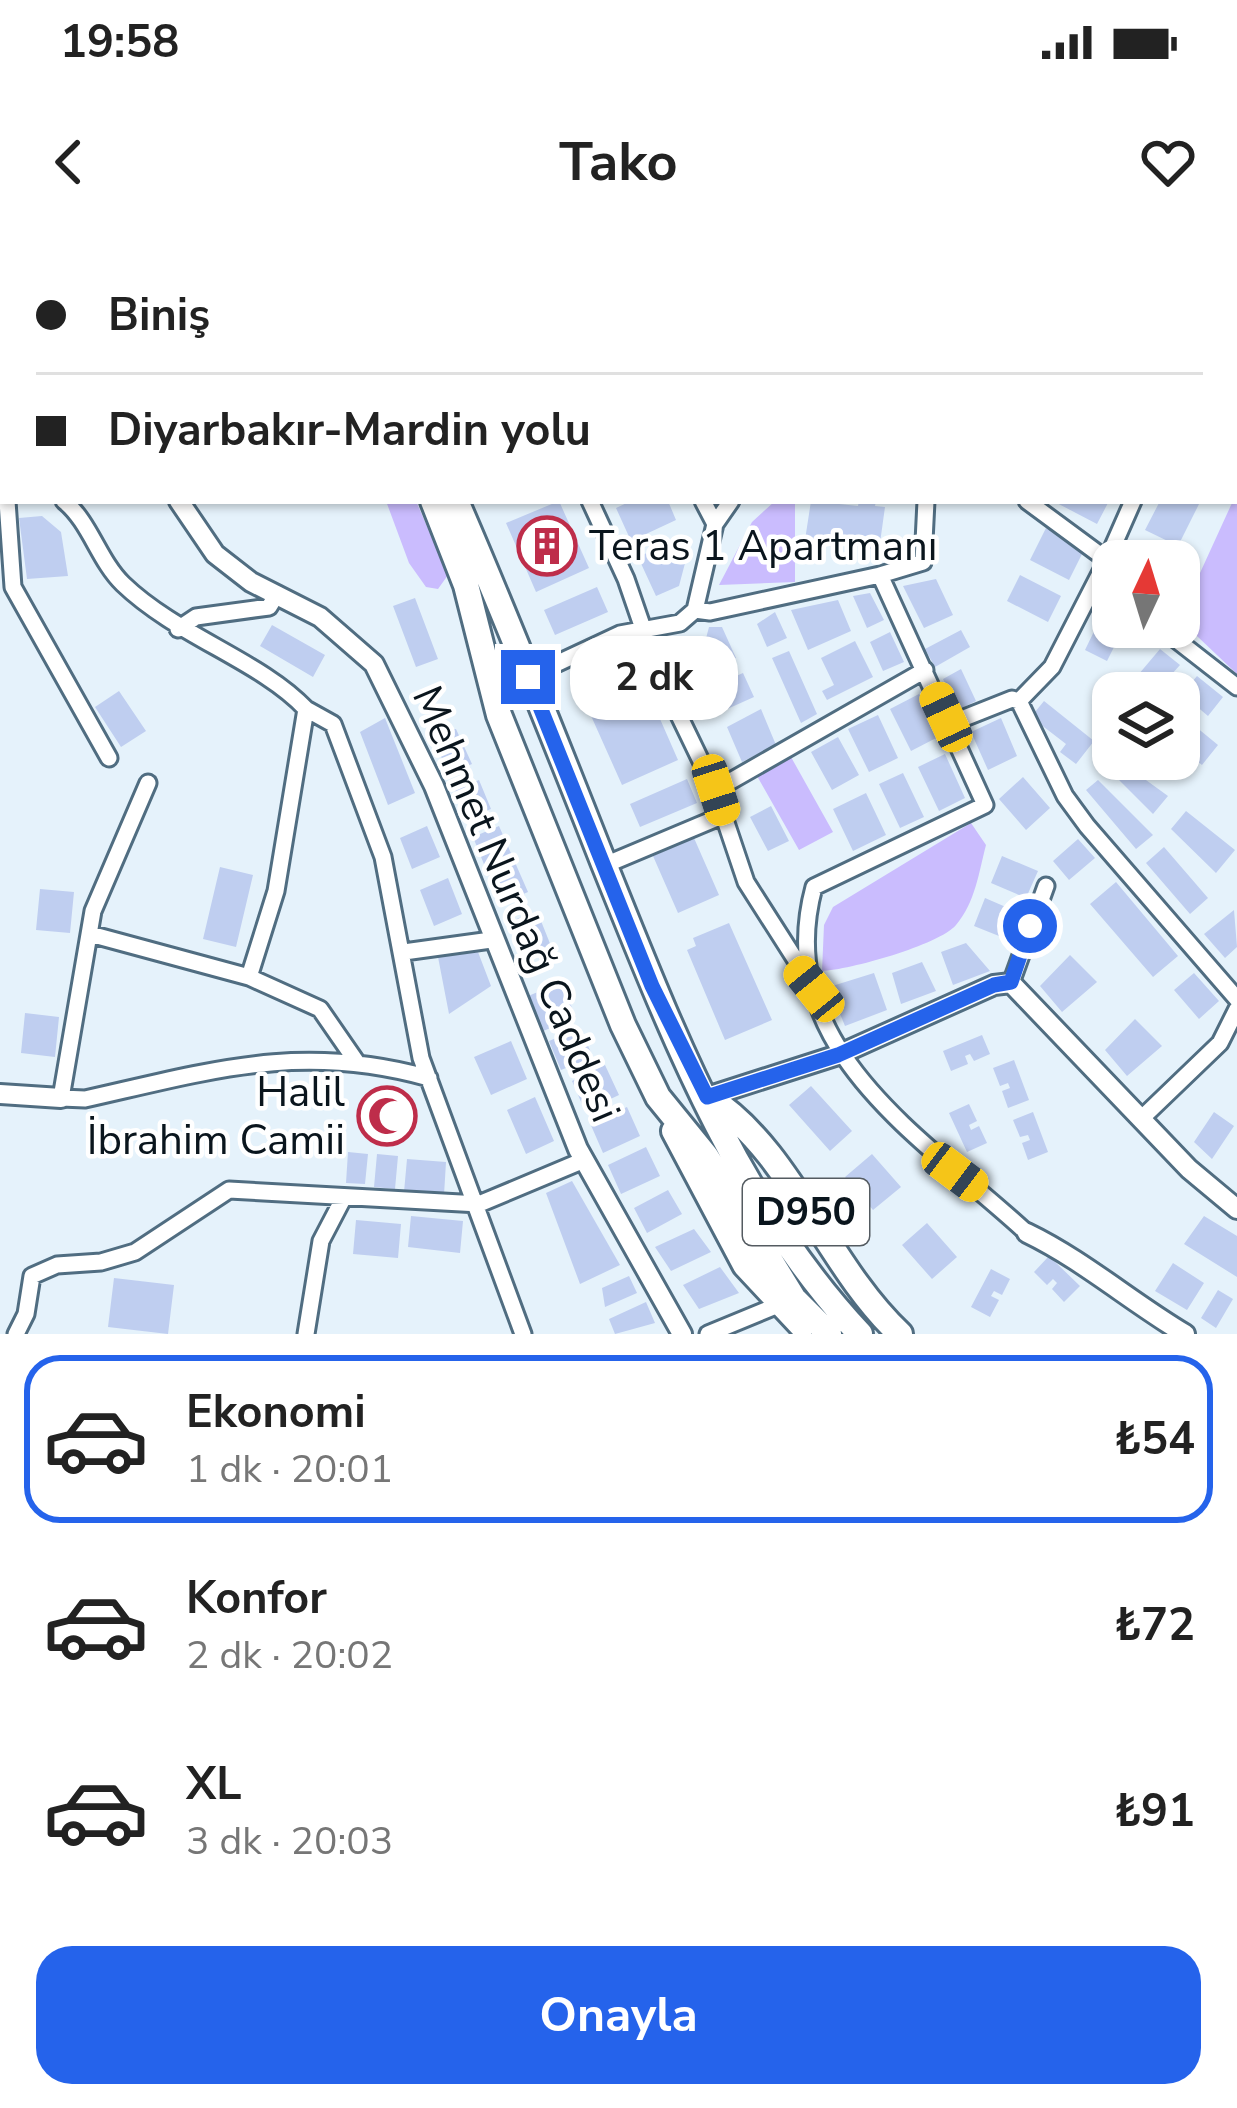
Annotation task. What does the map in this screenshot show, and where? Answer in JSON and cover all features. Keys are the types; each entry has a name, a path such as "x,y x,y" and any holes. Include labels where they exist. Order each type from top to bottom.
{"highway":[{"name":"D950","path":"434,504 466,585 499,715 623,1024 737,1250 778,1305 808,1334"},
{"name":"D950","path":"457,504 652,986 707,1097 736,1115 790,1184 850,1278 900,1334"},
{"path":"658,1096 706,1156 794,1299 829,1334"},
{"path":"707,1097 747,1184 782,1241 860,1334"}],"street":[{"path":"7,504 13,587 109,758"},
{"path":"66,504 120,581 178,628 290,691 306,709 333,724 383,857 429,1078 523,1334"},
{"name":"Mehmet Nurdağ Caddesi","path":"180,504 215,554 250,582 344,634 374,664 434,786 491,940 584,1160 682,1334"},
{"path":"591,504 646,632 658,672 716,790 746,882 814,989 838,1055 925,1150 1027,1233 1066,1252 1118,1295 1185,1334"},
{"path":"705,504 715,524"},
{"path":"528,677 620,634 680,623 695,610 715,524 729,504"},
{"path":"695,610 710,612 923,562 926,504"},
{"path":"1031,504 1092,549"},
{"path":"1118,540 1132,504"},
{"path":"814,989 806,917 814,887 985,805 880,575"},
{"path":"178,628 196,616 269,607 277,594"},
{"path":"1019,701 1052,667 1092,595"},
{"path":"1187,648 1237,687"},
{"path":"716,790 925,670"},
{"path":"950,724 1012,699 1019,701 1065,796 1237,999"},
{"path":"249,977 276,891 306,709"},
{"path":"61,1098 93,911 148,783"},
{"path":"605,865 724,815"},
{"path":"1011,982 1046,886"},
{"path":"90,934 249,977 320,1009 358,1064"},
{"path":"404,952 491,940"},
{"path":"707,1097 838,1055 994,985 1011,982"},
{"path":"1011,982 1190,1168 1237,1209"},
{"path":"1143,1117 1232,1038 1237,1010"},
{"path":"0,1094 85,1099 281,1058 358,1064 429,1078"},
{"path":"16,1334 26,1315 32,1276 41,1269 100,1262 135,1252 229,1190 479,1204 584,1160"},
{"path":"306,1334 321,1241 344,1196"},
{"path":"708,1334 778,1305"}],"shaded area":[{"path":"387,504 417,504 448,575 438,589 426,587 409,563"},
{"path":"772,504 795,504 795,582 719,585 752,522"},
{"path":"1232,504 1237,504 1237,674 1200,639 1200,573"},
{"path":"791,757 833,832 799,850 757,776"},
{"path":"971,823 986,845 972,897 956,925 893,955 822,971 824,925 833,907"}],"building":[{"name":"Teras 1 Apartmanı","path":"560,504 589,568 536,592 506,523"},
{"path":"669,504 676,520 631,541 616,508"},
{"path":"811,504 885,507 879,550 805,540"},
{"path":"1059,504 1107,504 1097,524"},
{"path":"1158,504 1199,504 1181,540 1166,540 1145,530"},
{"path":"42,516 61,532 68,576 27,579 19,518"},
{"path":"1046,528 1085,548 1069,580 1030,560"},
{"path":"684,536 689,548 679,586 656,596 638,557"},
{"path":"1020,575 1061,596 1048,622 1007,601"},
{"path":"936,579 953,615 924,628 903,586"},
{"path":"597,587 608,612 555,635 544,610"},
{"path":"870,593 884,620 867,628 853,596"},
{"path":"415,598 438,659 416,667 393,606"},
{"path":"838,600 851,631 808,650 791,610"},
{"path":"775,612 787,638 767,647 757,624"},
{"path":"272,625 325,655 313,677 260,646"},
{"path":"709,627 722,627 736,658 696,676"},
{"path":"961,630 970,647 935,667 925,649"},
{"path":"890,632 904,662 883,671 870,642"},
{"path":"1092,636 1092,648 1114,648 1107,661 1085,650"},
{"path":"855,641 873,677 827,700 822,691 834,685 821,658"},
{"path":"1160,649 1180,665 1174,672 1141,672"},
{"path":"789,651 817,714 801,723 772,658"},
{"path":"632,655 678,760 622,785 575,680"},
{"path":"961,669 976,701 958,710 943,679"},
{"path":"743,673 754,697 716,714 704,690"},
{"path":"1200,678 1223,697 1208,716 1200,709"},
{"path":"119,691 146,731 121,747 95,707"},
{"path":"919,694 940,736 911,751 890,709"},
{"path":"1044,701 1092,744 1076,764 1060,752 1066,744 1031,717"},
{"path":"761,709 776,745 742,762 727,727"},
{"path":"878,715 898,758 869,772 848,729"},
{"path":"385,718 415,793 388,805 360,732"},
{"path":"1001,718 1017,756 988,770 971,732"},
{"path":"456,729 472,764 448,774 431,731"},
{"path":"1200,730 1218,745 1200,763"},
{"path":"838,737 859,775 832,790 811,752"},
{"path":"945,754 965,798 939,811 918,767"},
{"path":"903,773 924,817 900,828 879,784"},
{"path":"1023,777 1050,808 1026,830 999,799"},
{"path":"687,779 697,803 640,827 630,804"},
{"path":"479,780 491,809 466,819 455,790"},
{"path":"1098,780 1153,835 1136,849 1086,790"},
{"path":"1119,780 1146,780 1168,796 1153,814"},
{"path":"866,793 886,835 853,851 833,809"},
{"path":"771,806 789,841 768,851 750,817"},
{"path":"1186,811 1235,850 1216,873 1171,829"},
{"path":"427,826 440,857 412,869 400,838"},
{"path":"499,826 528,892 500,904 473,837"},
{"path":"694,838 719,895 678,913 653,856"},
{"path":"1078,839 1095,858 1069,880 1053,861"},
{"path":"1164,847 1208,898 1190,914 1146,863"},
{"path":"1002,856 1038,871 1026,898 991,883"},
{"path":"220,867 253,875 236,947 203,939"},
{"path":"448,878 462,914 434,926 420,890"},
{"path":"1116,882 1178,956 1153,977 1090,904"},
{"path":"40,889 74,892 70,933 36,930"},
{"path":"985,898 1020,913 1009,940 974,926"},
{"path":"1234,910 1237,947 1225,958 1204,934"},
{"path":"537,911 551,946 525,963 509,922"},
{"path":"729,923 772,1020 725,1040 687,950 696,946 693,938"},
{"path":"966,943 990,971 953,985 941,952"},
{"path":"478,952 491,986 449,1014 438,957"},
{"path":"1070,955 1097,982 1062,1012 1040,986"},
{"path":"922,962 936,991 901,1004 892,973"},
{"path":"874,973 887,1010 845,1026 829,987"},
{"path":"1194,973 1219,1001 1199,1019 1174,990"},
{"path":"561,982 576,1017 541,1032 526,997"},
{"path":"25,1013 59,1017 55,1057 21,1053"},
{"path":"1135,1019 1162,1046 1127,1076 1105,1050"},
{"path":"580,1028 593,1057 561,1070 549,1041"},
{"path":"982,1035 990,1054 974,1061 970,1054 965,1056 968,1064 951,1071 943,1051"},
{"path":"511,1041 527,1079 491,1095 474,1057"},
{"path":"1014,1060 1029,1100 1008,1108 1002,1091 1010,1088 1008,1083 1000,1086 993,1068"},
{"path":"605,1065 619,1095 585,1111 572,1081"},
{"path":"811,1086 852,1131 830,1151 789,1105"},
{"name":"Halil İbrahim Camii","path":"375,1094 403,1096 400,1138 372,1136"},
{"path":"535,1097 554,1141 526,1154 507,1110"},
{"path":"969,1104 977,1121 969,1125 971,1130 979,1126 987,1143 967,1152 949,1113"},
{"path":"627,1107 640,1136 603,1153 590,1123"},
{"path":"1033,1112 1048,1152 1028,1160 1022,1143 1030,1140 1028,1135 1020,1137 1013,1120"},
{"path":"1214,1112 1234,1126 1212,1159 1194,1142"},
{"path":"646,1147 660,1176 621,1194 608,1165"},
{"path":"348,1152 368,1154 365,1184 346,1183"},
{"path":"377,1154 398,1156 395,1189 374,1187"},
{"path":"872,1154 901,1187 873,1210 845,1177"},
{"path":"407,1159 446,1162 444,1195 404,1192"},
{"path":"572,1181 620,1265 580,1284 546,1193"},
{"path":"668,1190 682,1214 647,1233 634,1208"},
{"path":"411,1216 463,1221 460,1253 408,1247"},
{"path":"1204,1216 1237,1236 1237,1277 1184,1244"},
{"path":"356,1220 401,1224 398,1258 353,1254"},
{"path":"927,1223 957,1257 932,1279 902,1245"},
{"path":"694,1229 711,1252 671,1271 655,1247"},
{"path":"1049,1256 1080,1286 1064,1302 1052,1289 1057,1283 1053,1279 1047,1285 1034,1272"},
{"path":"1173,1263 1204,1283 1187,1310 1155,1291"},
{"path":"720,1267 739,1293 699,1309 683,1285"},
{"path":"991,1269 1010,1279 1002,1295 994,1291 991,1296 999,1300 990,1317 971,1307"},
{"path":"629,1276 637,1293 605,1307 602,1288"},
{"path":"114,1278 174,1285 168,1334 108,1327"},
{"path":"1218,1290 1233,1299 1216,1328 1201,1318"},
{"path":"646,1302 655,1323 615,1334 609,1319"}],"place":[{"name":"Teras 1 Apartmanı","path":"547,546"},
{"name":"Halil İbrahim Camii","path":"387,1116"}],"route":[{"path":"528,677 652,986 707,1097 838,1055 994,985 1011,982 1030,926"}]}
